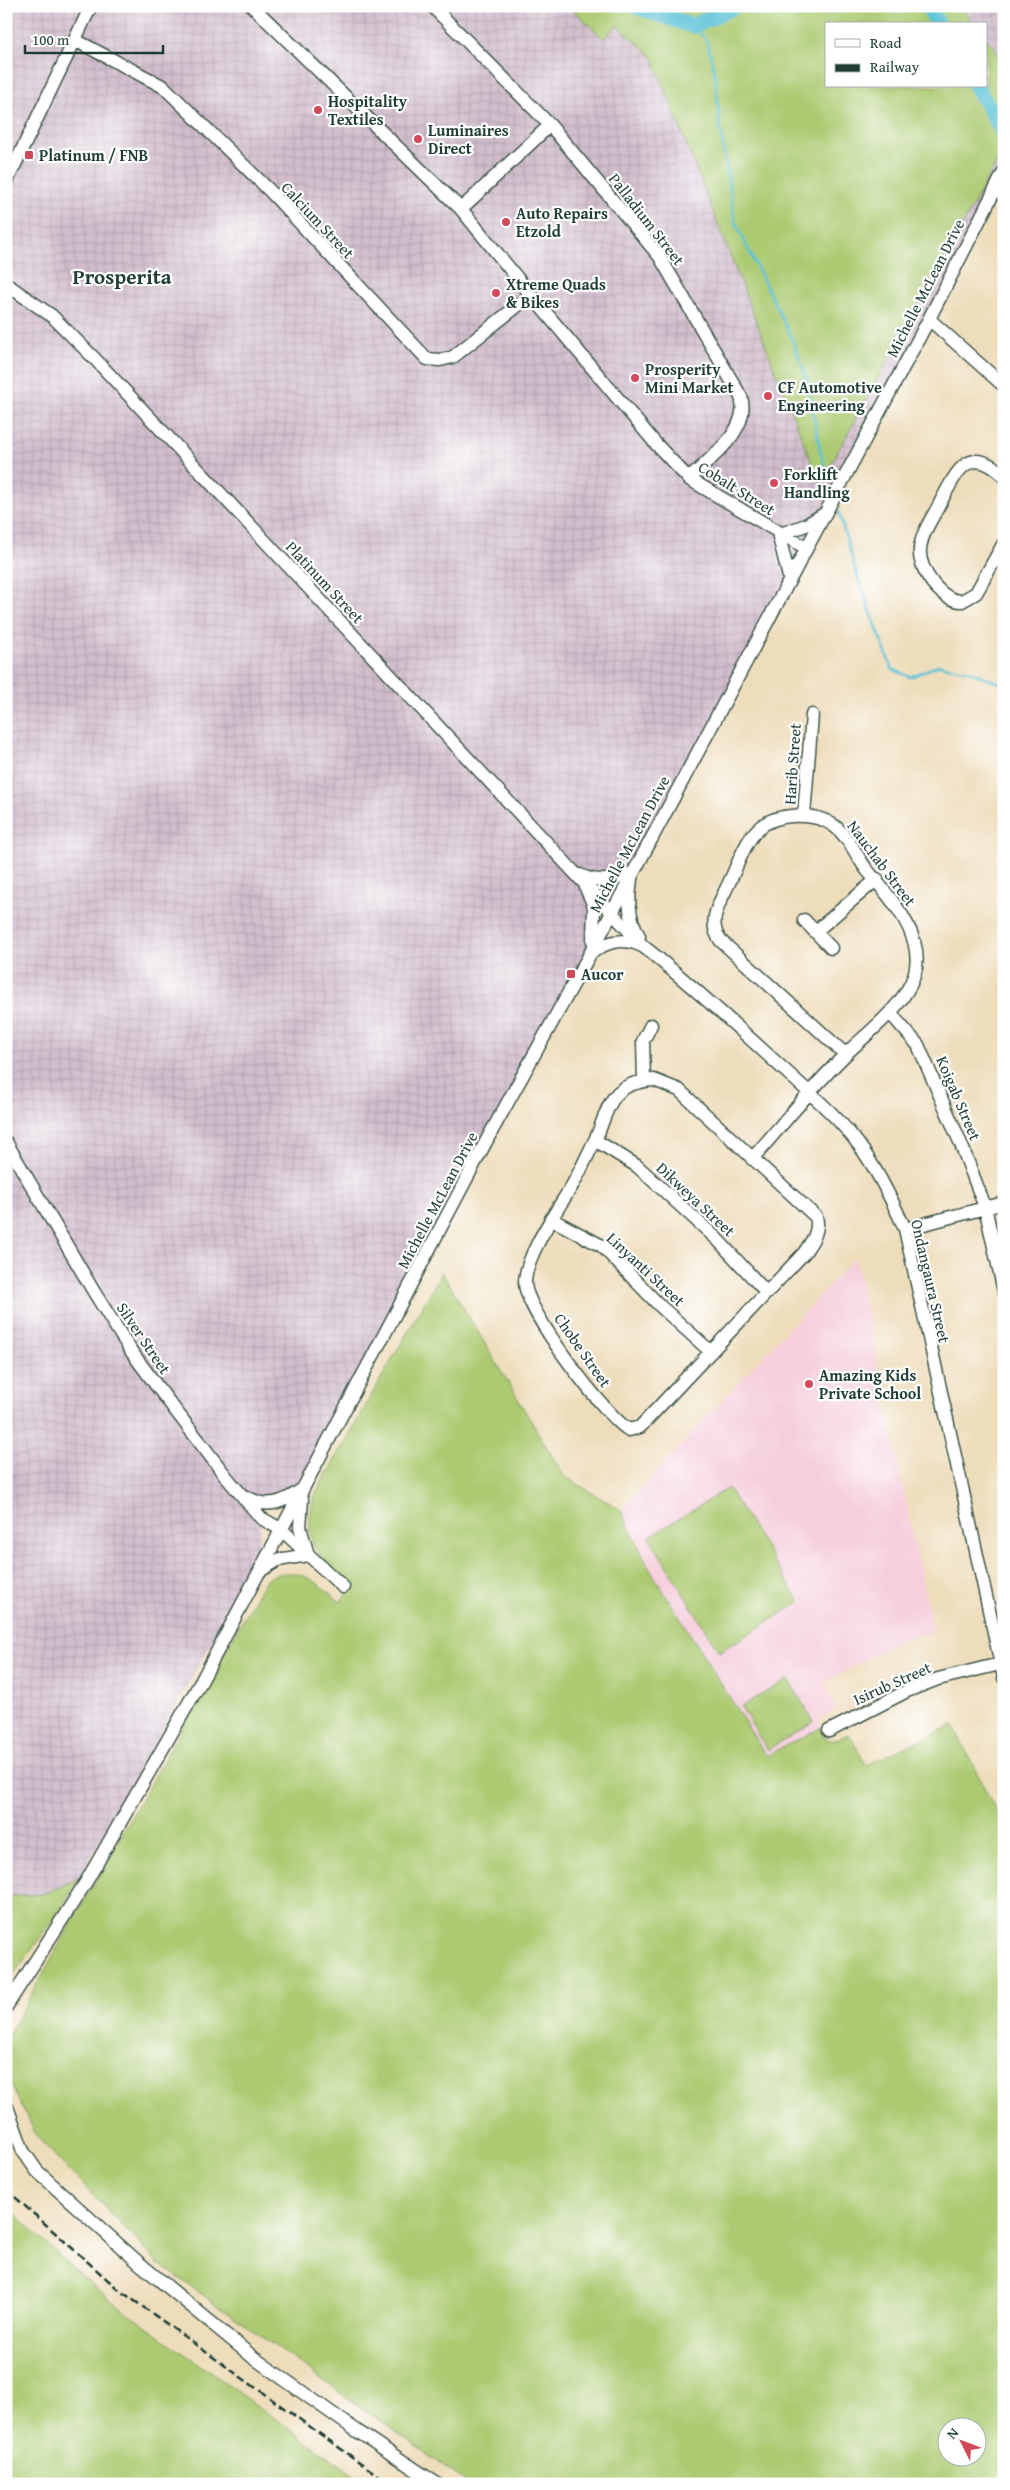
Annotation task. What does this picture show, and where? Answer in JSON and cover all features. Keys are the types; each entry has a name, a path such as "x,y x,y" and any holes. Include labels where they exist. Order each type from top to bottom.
{"street":[{"path":"6,183 91,6"},
{"name":"Cobalt Street","path":"252,6 461,209 656,444 690,479 806,548"},
{"name":"Palladium Street","path":"432,6 550,125 660,256 740,397 744,408 739,427 690,479"},
{"name":"Calcium Street","path":"75,40 164,87 270,191 427,359 440,360 453,357 531,295"},
{"path":"461,209 550,125"},
{"name":"Michelle McLean Drive","path":"6,2007 86,1882 202,1680 489,1136 590,954 789,578 929,319 1003,174"},
{"name":"Platinum Street","path":"6,284 52,316 95,360 612,912"},
{"path":"929,319 1004,386"},
{"path":"1003,545 976,593 962,602 950,599 944,595 932,581 921,561 920,550 926,529 962,466 974,461 984,461 1004,476"},
{"path":"789,578 780,533 806,525 824,514"},
{"name":"Harib Street","path":"804,816 812,715"},
{"name":"Nauchab Street","path":"809,1093 845,1054 891,1014 914,976 916,950 905,920 877,879 868,871 837,829 822,821 804,816 773,820 757,830 751,838 717,907 714,924 721,941 845,1054"},
{"path":"579,875 590,880 602,881 615,880 632,873"},
{"path":"632,873 628,897 629,912 644,947"},
{"path":"579,875 594,906 594,934 590,954"},
{"path":"815,932 877,879"},
{"name":"Ondangaura Street","path":"612,912 644,947 688,982 840,1121 860,1146 888,1191 905,1229 1004,1678"},
{"path":"804,920 831,948"},
{"path":"590,954 601,945 612,942 632,942 644,947"},
{"name":"Koigab Street","path":"891,1014 918,1045 961,1144 986,1207 1004,1291"},
{"path":"644,1081 643,1041 651,1025"},
{"name":"Chobe Street","path":"654,1080 679,1090 816,1217 818,1226 814,1238 804,1253 767,1293 640,1427 629,1430 621,1426 608,1413 566,1358 536,1311 525,1284 527,1269 551,1219 573,1184 595,1140 614,1096 621,1090 644,1081 654,1080"},
{"path":"752,1159 809,1093"},
{"name":"Dikweya Street","path":"595,1140 637,1166 717,1239 767,1293"},
{"name":"Silver Street","path":"6,1142 131,1351 228,1480 261,1518 282,1530 343,1587"},
{"path":"905,1229 1004,1203"},
{"name":"Linyanti Street","path":"551,1219 602,1246 659,1305 711,1352"},
{"path":"242,1494 257,1504 267,1504 289,1498 305,1487"},
{"path":"258,1573 278,1560 308,1555 300,1527 305,1487"},
{"name":"Isirub Street","path":"830,1731 907,1691 938,1679 1000,1664"},
{"path":"6,2104 23,2151 37,2171 139,2263 254,2358 357,2431 437,2484"}],"shaded area":[{"path":"6,6 1004,6 1004,177 632,873 608,882 593,911 590,954 305,1487 257,1504 261,1518 258,1560 79,1878 43,1894 6,1897"},
{"name":"Amazing Kids Private School","path":"855,1257 933,1632 904,1638 824,1683 837,1709 819,1720 822,1727 766,1756 649,1568 621,1510"}],"green space":[{"path":"569,6 960,6 972,22 825,22 825,88 988,88 988,40 1004,60 1004,149 820,484 652,56 617,25 604,39"},
{"path":"442,1272 564,1476 621,1510 649,1568 766,1756 822,1727 823,1737 832,1741 849,1734 866,1765 953,1725 1004,1827 1004,2484 469,2484 158,2263 37,2137 6,2075 6,2039 266,1579 287,1573 297,1574 315,1582 340,1602 352,1587 316,1549 310,1528 314,1496"},
{"path":"728,1488 800,1602 719,1652 649,1537"},
{"path":"788,1679 814,1722 767,1750 741,1707"},
{"path":"79,1878 60,1910 6,1985 6,1897 43,1894"},
{"path":"6,2205 70,2266 123,2310 367,2484 6,2484"}],"waterway":[{"path":"635,6 693,26 735,6"},
{"path":"928,6 937,22"},
{"path":"693,26 707,41 715,74 720,126 735,222 792,339 807,380 821,454 828,477"},
{"path":"977,88 1004,134"},
{"path":"838,510 857,575 892,669 910,677 939,665 969,671 1004,685"}],"railway":[{"path":"6,2189 118,2289 390,2484"}],"place":[{"name":"Hospitality Textiles","path":"318,110"},
{"name":"Luminaires Direct","path":"418,139"},
{"name":"Platinum / FNB","path":"29,155"},
{"name":"Auto Repairs Etzold","path":"506,222"},
{"name":"Xtreme Quads & Bikes","path":"496,293"},
{"name":"Prosperity Mini Market","path":"635,378"},
{"name":"CF Automotive Engineering","path":"768,396"},
{"name":"Forklift Handling","path":"774,483"},
{"name":"Aucor","path":"571,974"},
{"name":"Amazing Kids Private School","path":"809,1384"}],"district":[{"name":"Prosperita","path":"122,277"}]}
